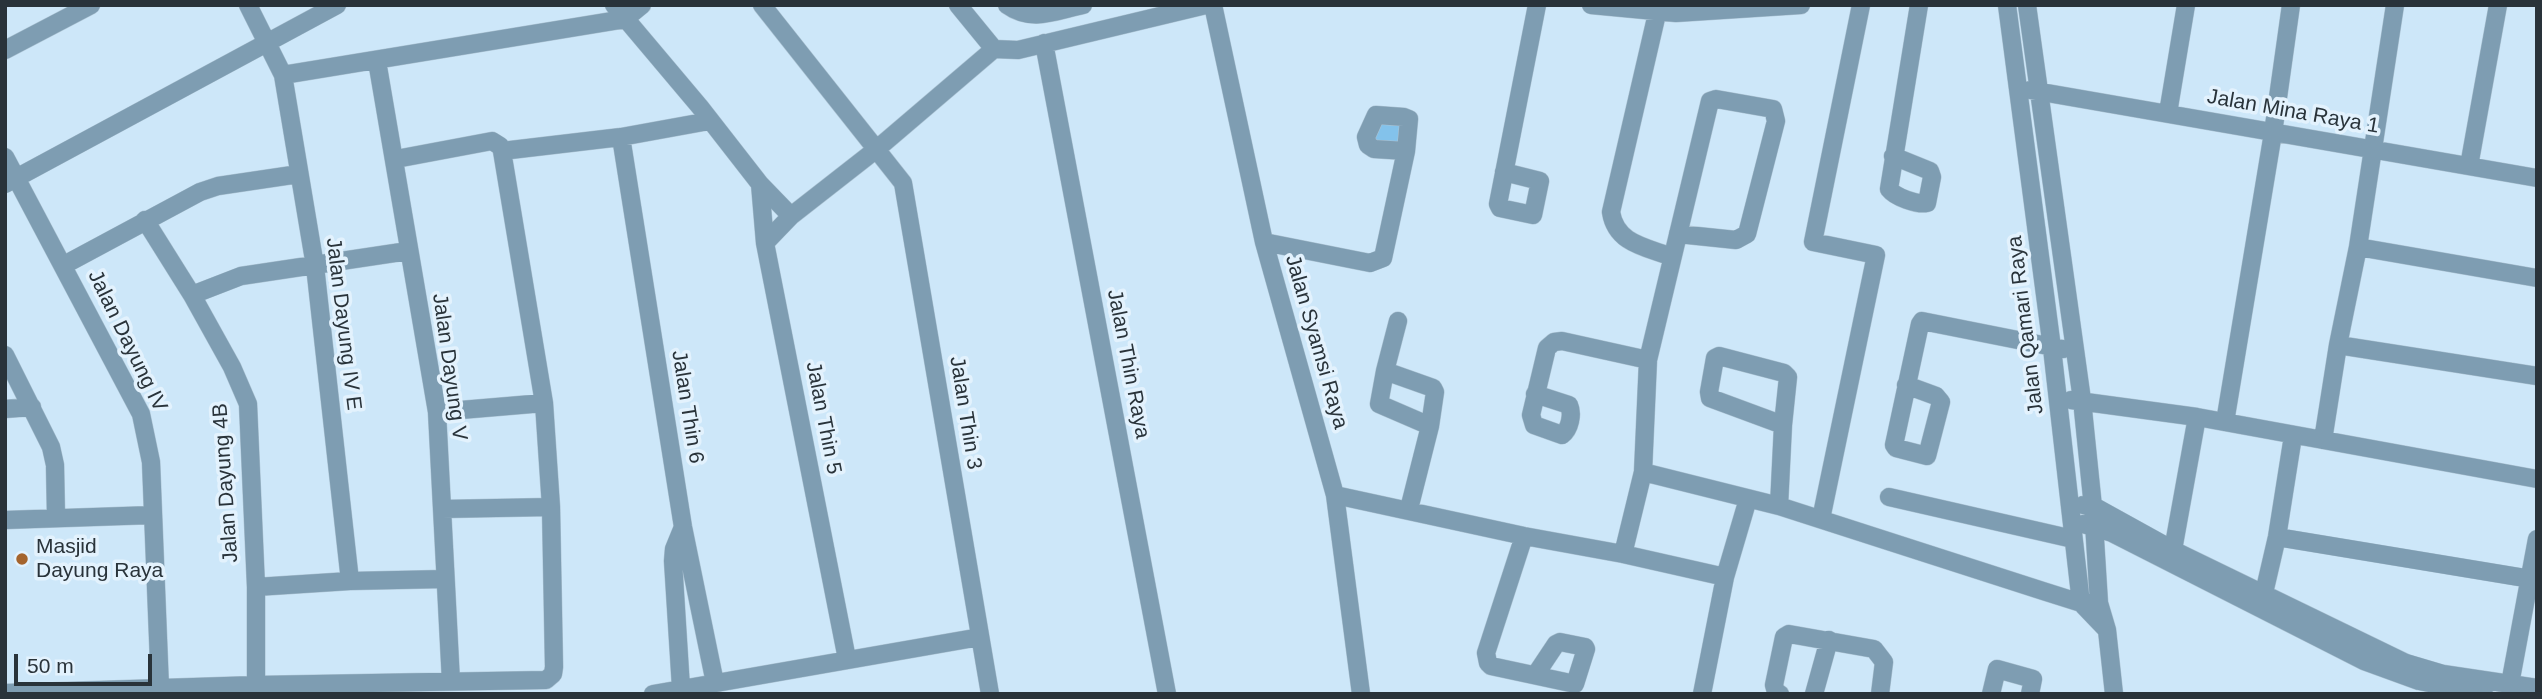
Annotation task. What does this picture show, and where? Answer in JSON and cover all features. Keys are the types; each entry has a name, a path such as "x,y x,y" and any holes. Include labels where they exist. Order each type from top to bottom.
{"street":[{"path":"5,50 61,11 91,5"},
{"name":"Jalan Dayung IV E","path":"248,5 283,75 315,266 350,581"},
{"path":"11,181 337,5"},
{"path":"283,75 377,61 620,12 642,5"},
{"name":"Jalan Thin 3","path":"762,5 878,148 905,187 990,694"},
{"path":"958,5 994,49"},
{"path":"1014,10 1032,16 1083,5"},
{"path":"765,243 791,216 878,148 994,49 1018,50 1206,5"},
{"name":"Jalan Syamsi Raya","path":"1213,5 1264,242 1335,495 1361,694"},
{"path":"1504,172 1537,5"},
{"path":"1591,5 1658,9 1801,5"},
{"path":"1821,519 1876,255 1813,242 1861,5"},
{"path":"1893,156 1919,5"},
{"name":"Jalan Qamari Raya","path":"2007,5 2052,348 2072,530 2090,603"},
{"path":"2027,5 2082,400 2094,527 2090,603 2107,630 2114,694"},
{"path":"2168,113 2186,5"},
{"path":"2225,422 2273,133 2291,5"},
{"path":"2323,440 2338,345 2358,247 2395,5"},
{"path":"2469,166 2498,5"},
{"path":"1658,9 1611,212 1616,231 1622,238 1672,257"},
{"path":"620,12 760,184 791,216"},
{"name":"Jalan Thin Raya","path":"1044,43 1167,694"},
{"name":"Jalan Dayung V","path":"377,61 438,412 451,682"},
{"name":"Jalan Mina Raya 1","path":"2019,88 2537,178"},
{"path":"1623,554 1643,472 1648,360 1672,257 1710,101 1716,99 1773,109 1776,121 1747,234 1736,240 1678,234"},
{"path":"502,151 621,137 709,121"},
{"name":"Jalan Thin 6","path":"621,137 683,527 715,683"},
{"path":"5,693 256,685 277,689 546,680 553,674 551,507 544,403 502,151 500,146 492,141 396,159"},
{"path":"1264,242 1370,263 1379,261 1383,258 1406,151"},
{"name":"Jalan Dayung IV","path":"5,157 11,181 64,265 141,414 151,462 160,688"},
{"path":"64,265 209,188 299,174"},
{"name":"Jalan Thin 5","path":"760,184 765,243 847,659"},
{"name":"Jalan Dayung 4B","path":"145,220 192,295 232,367 248,404 256,587 256,685"},
{"path":"2358,247 2537,278"},
{"path":"192,295 241,276 408,251"},
{"path":"1906,385 1920,324 1926,320 2075,351"},
{"path":"1398,321 1379,404 1430,426"},
{"path":"1535,394 1547,348 1554,342 1562,341 1648,360"},
{"path":"2338,345 2537,376"},
{"path":"5,355 51,447 55,465 56,517"},
{"path":"1779,506 1783,425 1789,382 1787,374 1719,356 1715,359 1710,398 1783,425"},
{"path":"1385,371 1433,387 1435,400 1430,426 1409,509"},
{"path":"2058,400 2082,400 2197,417 2537,479"},
{"path":"438,412 544,403"},
{"path":"5,408 32,407"},
{"path":"2173,550 2197,417"},
{"path":"2264,593 2277,537 2293,436"},
{"path":"1643,472 1779,506 2090,603"},
{"path":"1335,495 1725,577"},
{"path":"1889,497 2072,530 2094,527 2112,533 2364,661 2443,691 2484,694"},
{"path":"1702,694 1725,577 1748,499"},
{"path":"2069,502 2093,507 2173,550 2406,663 2443,674 2537,688"},
{"path":"442,509 551,507"},
{"path":"5,520 153,515"},
{"path":"681,688 673,561 674,549 683,527"},
{"path":"1524,536 1486,657 1491,666 1536,674"},
{"path":"2277,537 2533,579"},
{"path":"2510,684 2533,579 2537,538"},
{"path":"256,587 445,579"},
{"path":"1780,694 1776,692 1774,685 1784,637 1789,634 1874,649 1884,662 1880,694"},
{"path":"653,694 980,637"},
{"path":"1814,694 1829,640"},
{"path":"1991,694 1997,669 2033,679 2030,694"}],"shaded area":[{"path":"1376,115 1409,119 1403,146 1368,145"}],"place":[{"name":"Masjid Dayung Raya","path":"22,559"}]}
